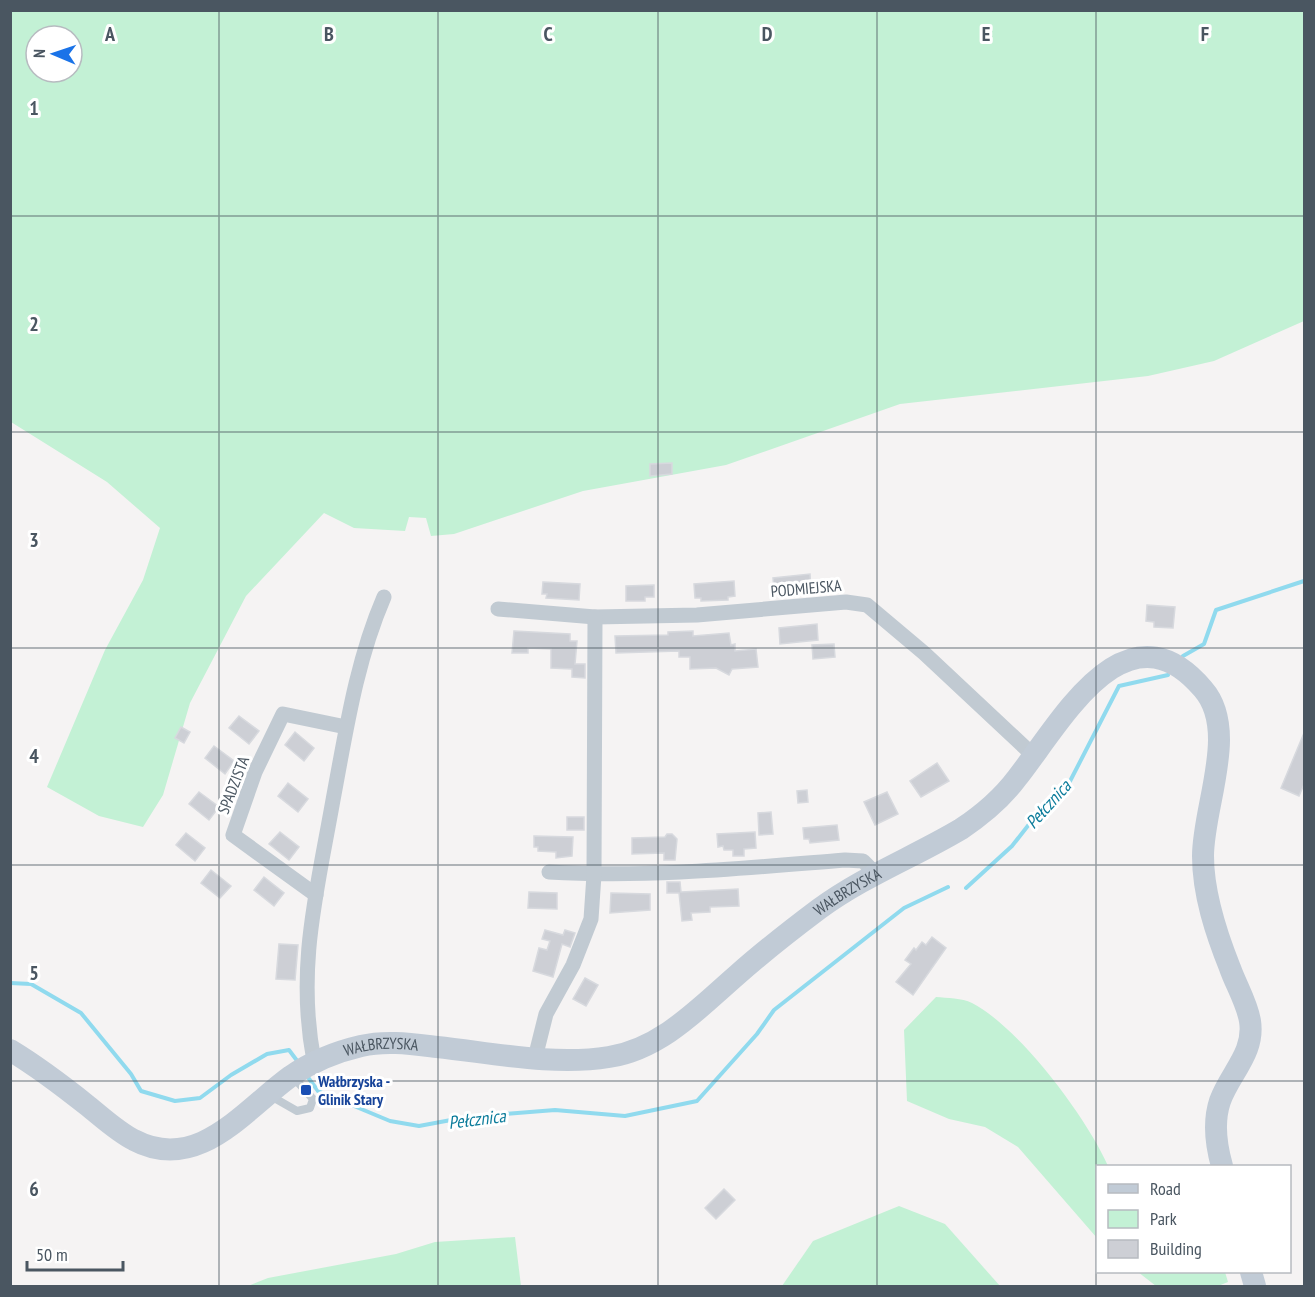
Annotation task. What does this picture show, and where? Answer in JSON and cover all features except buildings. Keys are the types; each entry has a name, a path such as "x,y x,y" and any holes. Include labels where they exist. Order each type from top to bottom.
{"main road":[{"name":"WAŁBRZYSKA","path":"10,1050 41,1069 134,1140 166,1150 181,1150 210,1140 303,1069 365,1045 403,1043 535,1058 603,1058 635,1050 655,1041 676,1027 821,907 875,873 953,832 993,805 1034,756 1080,694 1105,672 1136,657 1168,661 1204,689 1215,706 1220,729 1205,820 1203,857 1205,881 1212,917 1250,1022 1249,1046 1218,1105 1216,1130 1222,1165"}],"street":[{"path":"303,1069 307,1023 306,956 316,895 346,728 360,666 384,597"},
{"name":"PODMIEJSKA","path":"498,609 596,617 697,615 846,602 867,605 924,653 1034,756"},
{"path":"535,1058 546,1014 573,964 591,919 594,875 596,617"},
{"name":"SPADZISTA","path":"316,895 233,835 255,772 283,714 346,728"},
{"path":"549,872 594,875 679,873 845,860 863,861 875,873"}],"lane":[{"path":"268,1094 297,1111 310,1108 313,1099 303,1069"}],"green space":[{"path":"10,11 1304,11 1304,321 1214,361 1148,376 900,404 726,465 583,491 454,534 431,536 426,518 409,517 405,531 354,528 324,513 246,596 190,703 163,795 143,827 99,816 47,787 105,650 143,580 160,528 107,482 11,422"},
{"path":"936,997 954,998 968,1001 990,1015 1030,1052 1068,1100 1108,1165 1096,1165 1096,1237 1018,1147 985,1127 949,1119 907,1101 904,1030"},
{"path":"899,1206 945,1224 1000,1286 782,1286 813,1241"},
{"path":"515,1237 521,1286 248,1286 268,1278 396,1254 435,1242"},
{"path":"1139,1273 1225,1273 1228,1282 1218,1286 1156,1286"}],"waterway":[{"name":"Pełcznica","path":"1183,656 1204,644 1216,610 1304,581"},
{"name":"Pełcznica","path":"966,888 1012,846 1052,795 1066,789 1119,686 1168,675"},
{"name":"Pełcznica","path":"307,1076 318,1091 390,1121 419,1126 467,1117 555,1110 625,1116 697,1101 757,1034 774,1010 904,908 948,887"},
{"name":"Pełcznica","path":"10,983 31,984 81,1013 131,1074 141,1091 175,1101 200,1098 231,1075 267,1054 289,1050 298,1062"}],"place":[{"name":"Wałbrzyska - Glinik Stary","path":"306,1090"}]}
